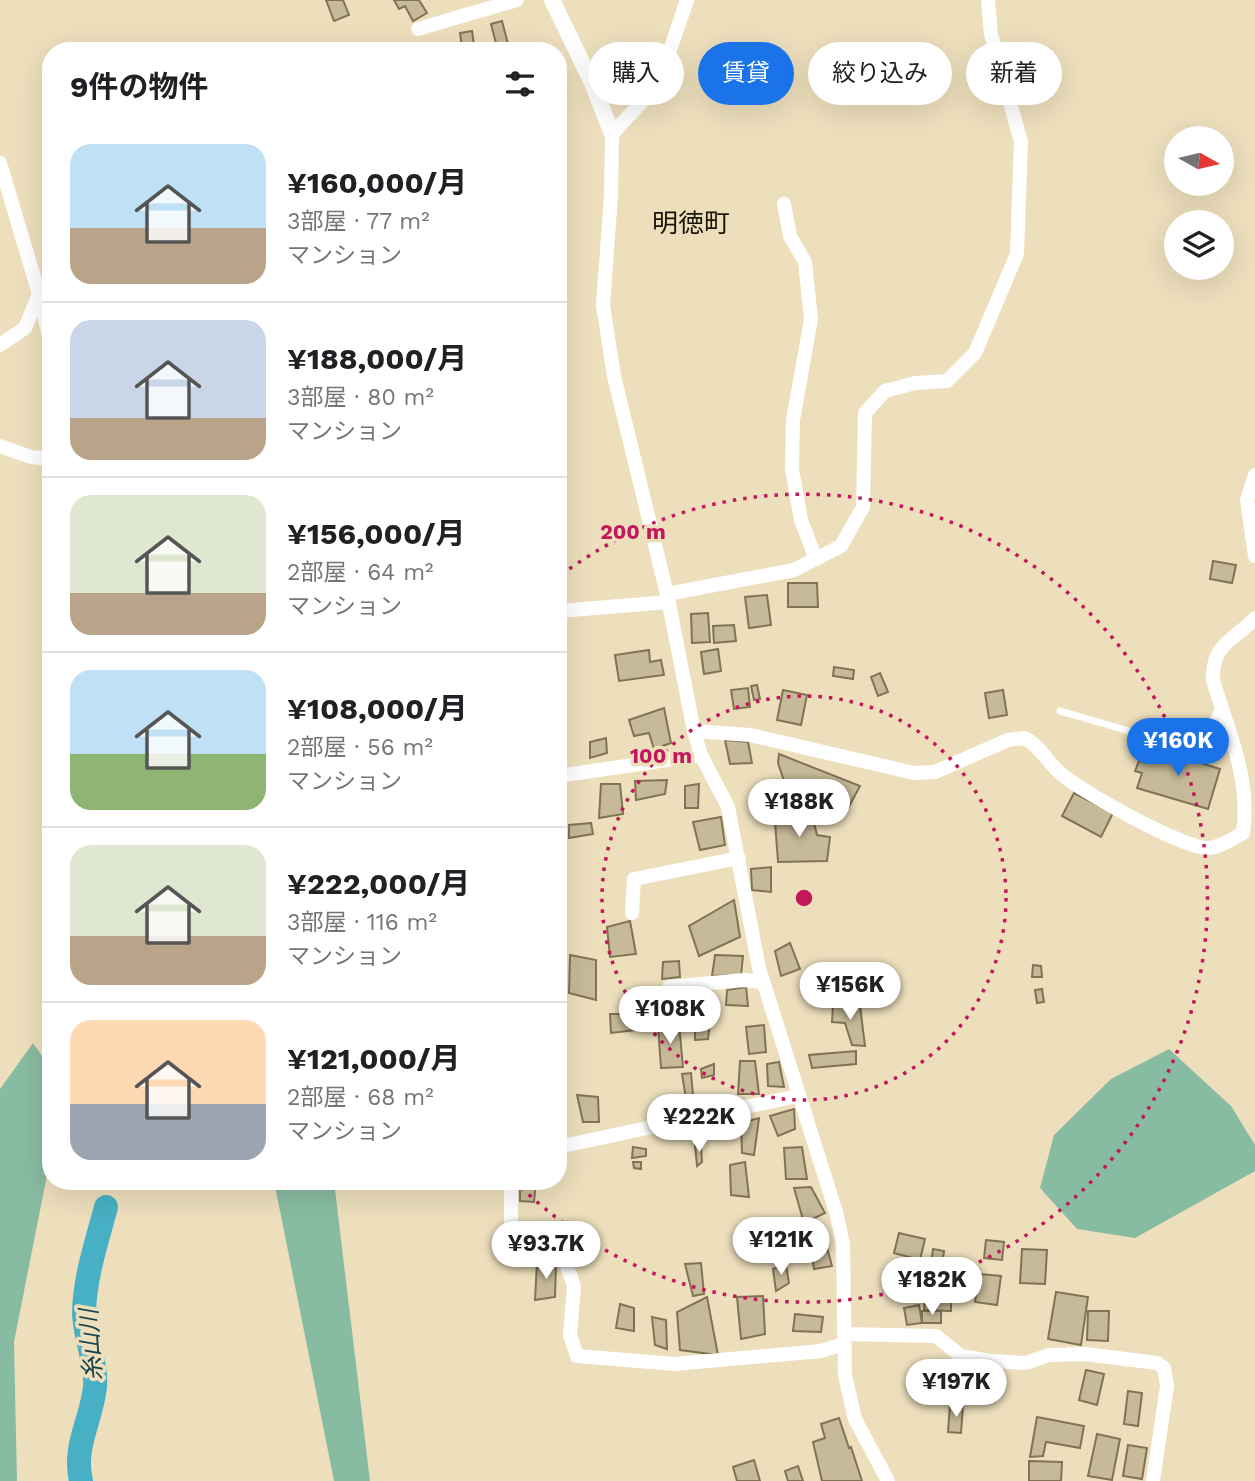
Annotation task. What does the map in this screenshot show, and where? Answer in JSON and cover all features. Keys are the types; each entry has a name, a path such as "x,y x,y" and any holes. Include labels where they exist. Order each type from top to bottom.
{"street":[{"path":"418,29 517,0"},
{"path":"552,0 593,85 611,134 611,197 603,305 614,376 668,598 694,731 701,755 728,807 763,982 836,1212 843,1244 845,1376 855,1419 888,1481"},
{"path":"611,134 649,94 664,68 687,0"},
{"path":"567,610 668,598 794,570 841,546 863,507 865,413 884,391 915,383 947,381 975,353 1017,254 1021,142 991,34 988,0"},
{"path":"0,163 42,306"},
{"path":"784,204 790,236 804,262 811,318 793,420 792,469 801,520 816,559"},
{"path":"0,345 25,328 39,294"},
{"path":"0,446 42,458"},
{"path":"1255,475 1247,500 1255,556"},
{"path":"694,731 750,735 914,773 935,772 1000,743 1024,738 1060,774 1102,801 1185,842 1206,848 1224,844 1243,833 1247,808 1244,786 1213,680 1215,658 1224,644 1255,618"},
{"path":"567,775 701,755"},
{"path":"632,913 634,879 739,858"},
{"path":"669,987 744,980 763,982"},
{"path":"567,1145 797,1096"},
{"path":"511,1190 511,1236 564,1258 573,1286 570,1335 578,1356 675,1364 821,1351 844,1339 936,1336 956,1353 990,1361 1026,1363 1049,1355 1084,1354 1157,1363 1164,1368 1167,1386 1153,1481"}],"lane":[{"path":"1060,711 1167,743 1186,744 1207,734 1220,703"}],"green space":[{"path":"33,1043 42,1056 44,1190 14,1342 17,1481 0,1481 0,1089"},
{"path":"1169,1049 1231,1106 1255,1145 1255,1171 1135,1238 1077,1229 1040,1188 1054,1135 1111,1079"},
{"path":"276,1190 335,1190 370,1481 334,1481"}],"building":[{"path":"326,0 343,0 349,15 334,21"},
{"path":"394,0 419,0 427,13 413,21 405,6 399,9"},
{"path":"502,21 507,42 496,42 491,24"},
{"path":"472,31 474,42 461,42 460,33"},
{"path":"1213,561 1236,565 1232,583 1210,579"},
{"path":"788,583 817,583 818,607 788,607"},
{"path":"767,595 771,625 749,628 745,597"},
{"path":"708,613 710,642 692,643 691,614"},
{"path":"734,625 736,641 714,643 713,626"},
{"path":"718,649 721,671 704,674 701,652"},
{"path":"649,650 650,662 661,660 664,675 619,681 615,655"},
{"path":"834,667 854,670 853,679 833,676"},
{"path":"880,673 888,692 878,696 871,677"},
{"path":"757,685 760,699 754,700 751,686"},
{"path":"748,688 750,707 734,709 731,690"},
{"path":"783,690 807,695 801,725 777,720"},
{"path":"1003,690 1007,715 989,718 985,693"},
{"path":"664,708 671,743 654,749 649,733 634,736 629,720"},
{"path":"606,738 607,753 590,758 590,742"},
{"path":"725,740 748,742 752,763 730,764"},
{"path":"1152,748 1220,769 1208,809 1137,788 1142,773 1135,771 1139,761 1147,763"},
{"path":"779,754 860,786 846,812 787,790 778,763"},
{"path":"667,780 665,794 636,800 635,781"},
{"path":"601,784 620,784 623,814 599,818"},
{"path":"699,784 698,808 685,808 685,786"},
{"path":"1074,793 1113,813 1101,837 1062,816"},
{"path":"786,807 786,817 812,815 817,835 830,837 827,861 778,862 774,808"},
{"path":"721,817 725,845 700,850 693,822"},
{"path":"591,823 593,834 569,838 569,825"},
{"path":"771,867 771,892 752,890 751,869"},
{"path":"734,900 740,937 699,956 689,926"},
{"path":"630,921 636,954 610,957 607,927"},
{"path":"790,943 800,969 781,976 775,951"},
{"path":"570,955 596,960 596,1000 569,993"},
{"path":"715,955 743,956 741,975 712,976"},
{"path":"679,961 680,977 662,979 663,962"},
{"path":"1033,965 1041,966 1042,977 1032,977"},
{"path":"746,987 748,1006 726,1005 727,990"},
{"path":"1042,989 1044,1002 1037,1003 1035,990"},
{"path":"833,1005 860,1006 865,1046 852,1045 845,1023 832,1022"},
{"path":"610,1014 644,1014 644,1029 611,1033"},
{"path":"695,1022 710,1022 708,1039 695,1040"},
{"path":"679,1024 683,1067 661,1068 658,1026"},
{"path":"764,1025 766,1052 749,1054 746,1027"},
{"path":"856,1051 856,1064 812,1068 809,1055"},
{"path":"740,1061 755,1061 759,1094 738,1094"},
{"path":"779,1062 784,1087 768,1086 767,1064"},
{"path":"714,1064 714,1075 702,1078 701,1069"},
{"path":"691,1073 694,1106 687,1105 682,1074"},
{"path":"577,1095 598,1097 599,1122 583,1122"},
{"path":"794,1109 795,1129 778,1136 770,1116"},
{"path":"759,1118 754,1155 742,1153 741,1123"},
{"path":"695,1145 701,1145 702,1162 697,1166"},
{"path":"633,1147 646,1149 646,1156 632,1158"},
{"path":"802,1147 807,1179 786,1179 784,1148"},
{"path":"633,1162 641,1162 641,1169 634,1168"},
{"path":"745,1162 749,1197 731,1195 730,1165"},
{"path":"811,1187 825,1213 804,1223 794,1188"},
{"path":"520,1190 535,1190 534,1202 520,1201"},
{"path":"823,1233 832,1266 814,1269 810,1241"},
{"path":"899,1233 925,1239 920,1260 894,1253"},
{"path":"986,1240 1004,1242 1002,1260 984,1258"},
{"path":"933,1249 944,1251 942,1266 931,1265"},
{"path":"1022,1249 1047,1250 1045,1284 1020,1283"},
{"path":"537,1262 556,1264 555,1297 535,1300"},
{"path":"701,1263 704,1294 693,1296 685,1264"},
{"path":"786,1265 789,1283 776,1291 773,1269"},
{"path":"931,1269 953,1272 950,1295 928,1292"},
{"path":"979,1274 1001,1276 997,1305 975,1302"},
{"path":"1056,1292 1088,1297 1081,1345 1048,1339"},
{"path":"763,1296 765,1334 741,1339 737,1297"},
{"path":"707,1297 718,1355 680,1350 677,1312"},
{"path":"925,1299 951,1300 951,1311 924,1310"},
{"path":"620,1304 634,1308 634,1331 616,1328"},
{"path":"919,1305 922,1323 907,1325 904,1308"},
{"path":"922,1311 941,1311 941,1323 922,1323"},
{"path":"1088,1311 1109,1311 1108,1341 1087,1340"},
{"path":"795,1314 823,1317 821,1332 793,1331"},
{"path":"652,1317 666,1320 667,1349 655,1345"},
{"path":"1086,1370 1104,1374 1097,1405 1079,1400"},
{"path":"1128,1391 1142,1393 1138,1426 1124,1424"},
{"path":"950,1405 963,1405 961,1433 948,1432"},
{"path":"1037,1417 1084,1426 1080,1448 1046,1442 1043,1456 1030,1457"},
{"path":"839,1418 862,1481 822,1481 813,1442 825,1438 821,1424"},
{"path":"1097,1434 1120,1439 1112,1480 1088,1476"},
{"path":"1128,1445 1147,1448 1142,1479 1123,1476"},
{"path":"754,1460 760,1481 737,1481 733,1467"},
{"path":"1029,1461 1062,1462 1061,1481 1029,1481"},
{"path":"798,1466 803,1481 788,1481 785,1471"}],"waterway":[{"name":"糸山川","path":"81,1481 79,1456 95,1387 85,1321 85,1299 106,1207"}],"district":[{"name":"明徳町","path":"691,223"}]}
